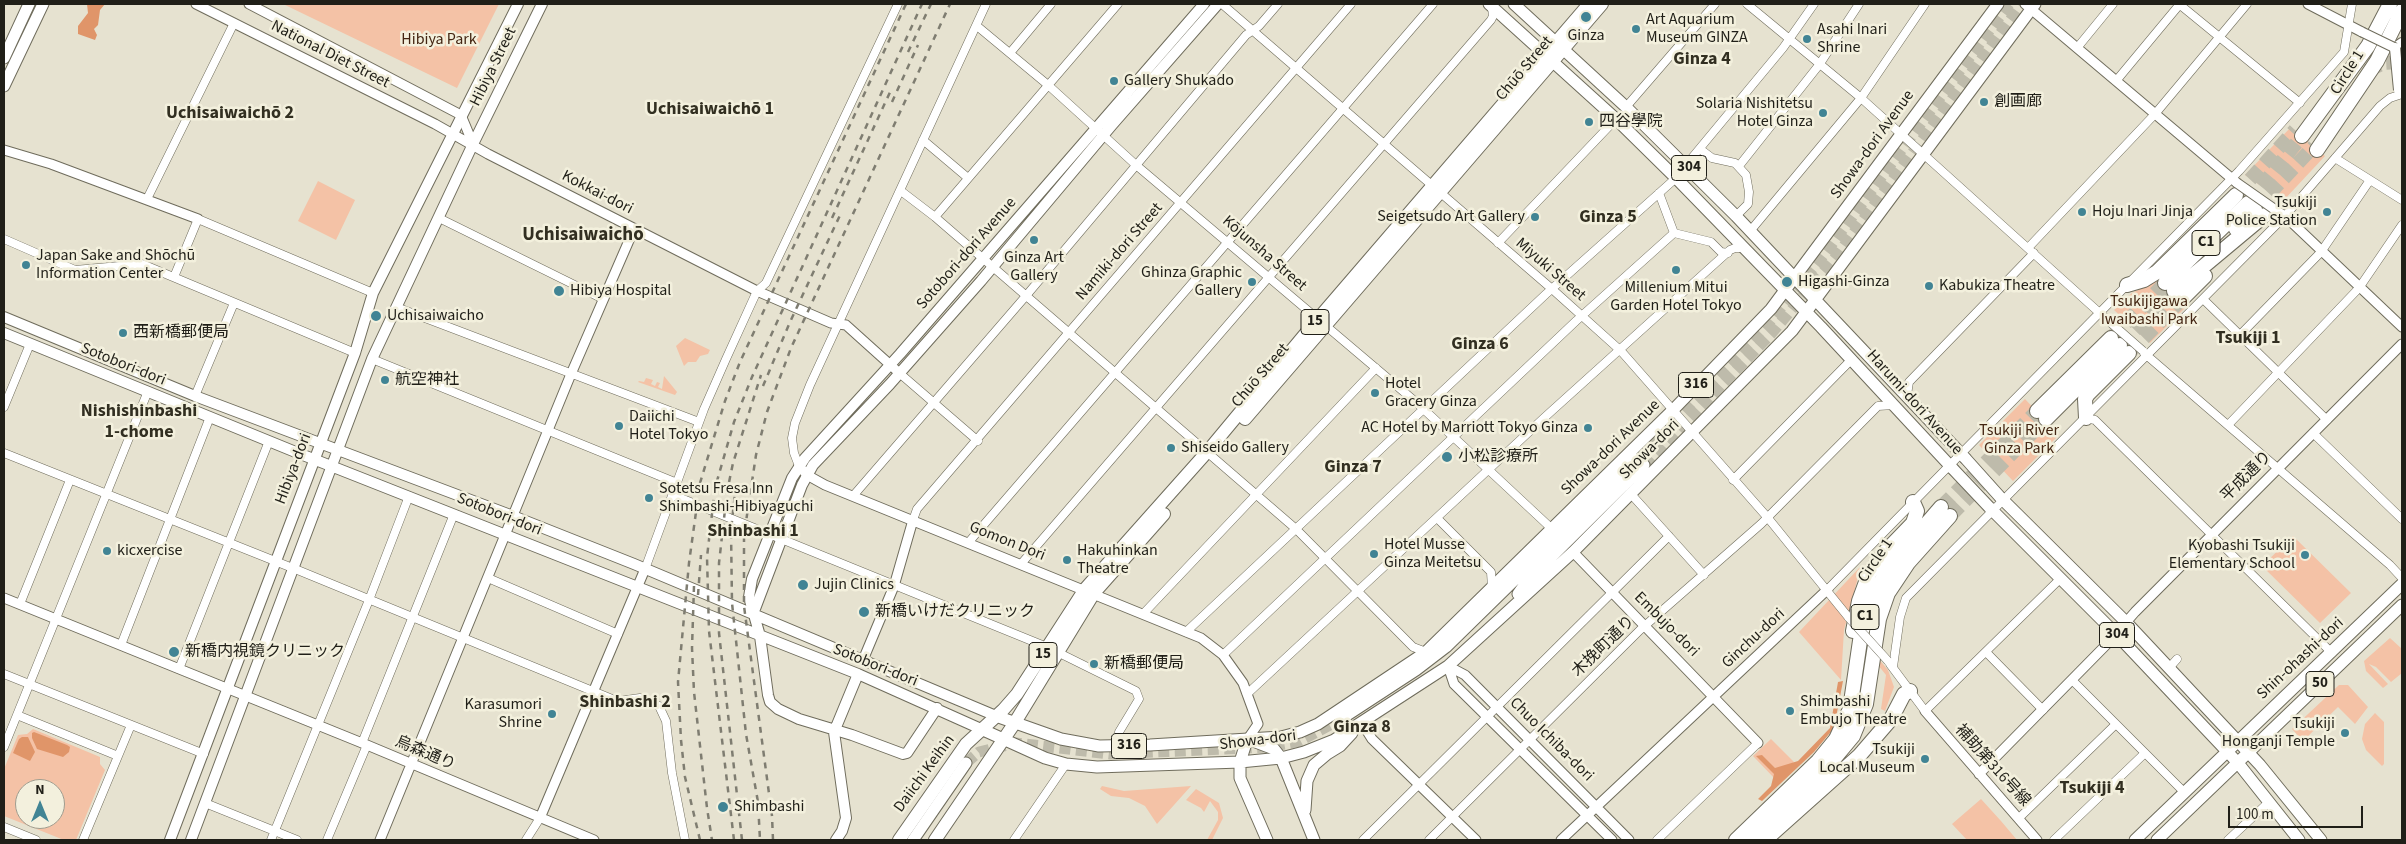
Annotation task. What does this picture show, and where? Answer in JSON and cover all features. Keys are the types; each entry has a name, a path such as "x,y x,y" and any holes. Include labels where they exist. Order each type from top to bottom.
{"highway":[{"name":"Chūō Street","path":"1560,46 1589,4"},
{"name":"Chūō Street","path":"1003,740 1014,724 1052,650 1089,591 1210,455 1560,46 1602,4"},
{"name":"Circle 1","path":"2307,141 2368,46 2390,4"},
{"name":"Circle 1","path":"2307,141 2339,118 2354,99 2377,61 2402,11"},
{"path":"2307,141 2357,79"},
{"path":"2127,285 2144,280 2157,272 2250,199"},
{"name":"C1","path":"2250,199 2174,291 2250,199"},
{"path":"2042,415 2130,349"},
{"path":"2086,418 2085,404 2088,394 2130,349"},
{"path":"1852,702 1852,637 1859,601 1869,574 1915,519 1917,511 1913,502"},
{"name":"Circle 1","path":"1736,840 1831,746 1845,723 1852,702 1861,634 1874,592 1896,559 1945,512 1888,593 1879,618 1866,704 1853,736 1823,772 1751,840"},
{"name":"Chūō Street","path":"981,729 1017,694 1052,650"},
{"path":"1765,840 1859,756 1891,719 1904,694 1910,691"},
{"name":"Daiichi Keihin","path":"899,840 959,753 981,729"},
{"name":"15","path":"935,840 1003,740"}],"main road":[{"path":"4,58 29,4"},
{"path":"4,86 43,4"},
{"name":"Hibiya Street","path":"461,115 518,4"},
{"name":"Hibiya Street","path":"473,144 542,4"},
{"name":"Sotobori-dori Avenue","path":"807,474 1099,132 1204,4"},
{"name":"Sotobori-dori Avenue","path":"1099,132 1218,4"},
{"name":"Harumi-dori Avenue","path":"1514,4 1626,107 1751,230 2002,499 2126,622 2169,668 2248,753 2321,840"},
{"name":"Showa-dori Avenue","path":"1247,740 1281,737 1300,732 1318,724 1426,652 1479,602 1551,528 1673,410 1771,309 1998,4"},
{"name":"Harumi-dori Avenue","path":"1491,5 1616,119 1807,312 1991,509 2116,634 2227,752 2299,840"},
{"name":"316","path":"1815,299 1924,154 2030,5"},
{"path":"2401,48 2401,92"},
{"name":"Hibiya-dori","path":"170,840 355,353 373,293 461,115"},
{"name":"Hibiya-dori","path":"190,840 291,568 338,451 372,359 473,144"},
{"name":"Showa-dori","path":"981,729 1003,740 1066,764 1096,768 1240,762 1281,758 1320,747 1362,723 1448,666 1573,552 1792,331 1815,299"},
{"name":"Sotobori-dori","path":"4,317 195,396 513,516 645,569 996,716"},
{"name":"Sotobori-dori","path":"4,333 314,459 858,674 981,729"},
{"name":"Sotobori-dori Avenue","path":"769,534 799,466 895,370"},
{"name":"Showa-dori","path":"1501,616 1528,580 1641,462 1521,573"},
{"path":"753,614 807,474"},
{"path":"769,534 749,589 750,605 760,636 770,702 787,714 903,754 907,753 937,708"},
{"name":"316","path":"1479,602 1521,573"},
{"name":"316","path":"1341,719 1432,659 1521,573"},
{"name":"Shin-ohashi-dori","path":"2135,840 2402,584"},
{"name":"Shin-ohashi-dori","path":"2157,840 2402,605"},
{"path":"837,838 846,818 835,730 858,674"},
{"name":"Showa-dori","path":"996,716 1014,724 1079,743 1120,746 1247,740"},
{"path":"1307,822 1305,794 1307,781 1314,765 1340,746 1362,723"},
{"path":"1247,740 1240,762 1240,778 1267,840"},
{"name":"316","path":"1247,740 1262,743 1274,749 1281,758 1314,840"},
{"path":"913,840 966,763"},
{"name":"316","path":"1210,763 1231,771 1240,778"}],"street":[{"name":"National Diet Street","path":"196,4 452,133"},
{"name":"National Diet Street","path":"250,4 461,115"},
{"path":"526,840 540,818 638,587 699,422 757,291 766,283 898,4"},
{"path":"799,466 792,446 795,423 838,324 986,4"},
{"path":"1010,53 1051,4"},
{"path":"935,217 1118,4"},
{"name":"Miyuki Street","path":"1222,4 1552,289 1620,351 1693,430 1733,480 1828,589 1849,618 1890,664 1925,712"},
{"path":"853,496 1026,297 1246,35 1278,4"},
{"name":"Namiki-dori Street","path":"913,520 917,509 978,441 1068,332 1352,4"},
{"path":"968,543 1434,4"},
{"path":"1626,107 1715,4"},
{"path":"1747,4 1861,98 1924,154 2101,314 2130,349 2229,424 2390,565 2402,578"},
{"path":"1686,165 1789,40 1814,4"},
{"path":"1739,166 1820,65 1859,4"},
{"path":"1751,230 1861,98 1925,4"},
{"path":"2078,48 2113,4"},
{"path":"2116,81 2179,4 2300,103"},
{"path":"1906,395 1909,382 2155,114 2247,4"},
{"path":"2308,4 2349,26 2401,48"},
{"path":"2250,199 2300,103 2344,52 2352,4"},
{"path":"1021,564 1491,20 1493,16 1491,5"},
{"path":"2030,5 2250,199 2285,216 2402,327"},
{"path":"146,198 234,24"},
{"name":"Kōjunsha Street","path":"977,26 1048,86 1136,165 1182,202 1423,409 1490,469 1551,528"},
{"path":"2130,349 2203,298 2285,216 2380,106 2401,92"},
{"path":"461,115 473,144"},
{"path":"1498,243 1616,119"},
{"name":"Kokkai-dori","path":"452,133 488,154 757,291 838,324 846,325 895,370"},
{"path":"923,140 968,178"},
{"path":"1700,149 1712,158 1739,166 1746,175 1750,192 1748,204 1736,216"},
{"path":"4,150 51,164 146,198 373,293"},
{"path":"2334,158 2402,200"},
{"path":"1186,632 1552,289 1676,178"},
{"path":"2240,335 2321,252 2370,180"},
{"path":"901,191 935,217 1114,374 1296,529 1327,558 1413,647 1426,652"},
{"path":"1658,193 1674,233"},
{"path":"439,218 603,298"},
{"path":"174,276 198,219"},
{"path":"2229,424 2359,288 2402,225"},
{"path":"380,840 413,764 571,374 634,229"},
{"path":"1674,233 1711,242 1721,252 1728,253"},
{"path":"1223,655 1582,316 1674,233"},
{"path":"4,239 75,270 142,264 355,353"},
{"path":"1247,694 1490,469 1728,253 1735,248 1745,248"},
{"name":"Ginchu-dori","path":"1562,840 1828,589 1913,502 1963,456 2127,285"},
{"path":"2203,298 2327,420"},
{"path":"195,396 234,302"},
{"path":"396,307 699,422"},
{"path":"4,407 30,344"},
{"name":"平成通り","path":"1979,774 2211,535 2402,344"},
{"path":"372,359 677,484"},
{"path":"1733,480 1852,359"},
{"path":"1143,614 1376,368"},
{"path":"895,370 978,441"},
{"path":"4,747 148,392"},
{"name":"木挽町通り","path":"1429,840 1645,625 1768,518 1878,406 1894,405"},
{"path":"121,645 210,417"},
{"path":"1890,664 1906,598 1991,509 2086,418 2095,420 2332,653"},
{"path":"2314,433 2402,519"},
{"path":"179,669 269,441"},
{"path":"4,453 291,568 463,640 619,701 640,698 662,710 666,721 672,773 685,840"},
{"name":"Gomon Dori","path":"799,466 807,474 853,496 1201,638 1223,655 1238,674 1258,724 1247,740"},
{"path":"20,604 70,480"},
{"path":"1630,493 1704,575"},
{"path":"673,494 1052,650 1136,691 1139,699 1138,704 1119,732 1120,746"},
{"path":"271,840 369,600 409,496"},
{"path":"327,840 454,514"},
{"path":"1437,518 1491,572 1492,588"},
{"path":"863,660 894,586 913,520"},
{"path":"1363,840 1669,536"},
{"name":"Embujo-dori","path":"1573,552 1758,742"},
{"path":"488,578 618,634"},
{"path":"1925,712 2060,579"},
{"name":"烏森通り","path":"4,598 365,744 594,840"},
{"path":"1986,652 2043,710"},
{"path":"2169,668 2177,659"},
{"path":"1448,666 1454,684 1588,814 1612,840"},
{"name":"Chuo Ichiba-dori","path":"1448,666 1465,675 1629,840"},
{"path":"4,674 204,754"},
{"path":"2072,680 2185,793"},
{"name":"補助第316号線","path":"1925,712 2037,840"},
{"path":"17,715 118,756"},
{"path":"1362,723 1372,739 1476,840"},
{"path":"2018,818 2116,724"},
{"path":"83,840 131,725"},
{"path":"1657,840 1758,742"},
{"path":"2054,840 2145,753"},
{"path":"1014,840 1066,764"},
{"path":"2228,840 2269,802"},
{"path":"205,803 297,840"},
{"path":"4,827 36,840"}],"green space":[{"name":"Hibiya Park","path":"283,4 499,4 457,88"},
{"path":"2291,127 2325,156 2283,201 2245,175"},
{"path":"318,181 355,200 336,240 298,221"},
{"name":"Tsukijigawa Iwaibashi Park","path":"2160,279 2188,305 2150,343 2114,310 2132,293"},
{"path":"685,338 710,350 708,354 700,356 696,362 688,362 684,366 676,346"},
{"path":"664,376 677,392 675,395 638,382 644,382 646,378 653,380 651,384 655,386 657,382 660,383 658,387 662,389"},
{"name":"Tsukiji River Ginza Park","path":"2025,399 2059,435 2013,481 1979,445"},
{"path":"2293,536 2351,593 2320,623 2262,566"},
{"path":"1861,566 1844,630 1841,680 1799,632"},
{"path":"2390,638 2402,649 2402,673 2391,682 2376,667 2369,664 2388,684 2383,688 2366,671 2364,661"},
{"path":"1877,657 1888,670 1894,687 1885,711 1881,709 1886,675 1874,660"},
{"path":"2339,685 2348,685 2368,707 2355,724 2338,707 2303,741 2292,729"},
{"path":"2375,713 2384,722 2384,764 2382,766 2366,750 2362,739 2365,724"},
{"path":"33,729 100,757 100,764 105,770 76,840 64,840 36,829 65,829 65,779 15,779 15,820 4,816 4,769 18,735 27,734"},
{"path":"1771,739 1794,762 1776,780 1753,756"},
{"path":"1102,786 1124,791 1191,786 1157,824 1145,806 1129,798 1111,796 1100,789"},
{"path":"1196,789 1219,803 1223,818 1212,840 1207,840 1218,820 1218,812 1210,801 1204,812 1201,808 1186,800"},
{"path":"1981,799 2017,840 1967,840 1952,824"}],"shaded area":[{"path":"87,4 105,4 100,10 98,25 94,29 97,35 95,40 78,34 78,26 88,13"},
{"path":"1843,681 1834,728 1814,752 1762,801 1758,799 1771,786 1774,774 1756,756 1762,755 1775,768 1798,761 1830,728 1838,682"},
{"path":"34,732 67,745 70,747 69,752 63,757 37,749 32,738 32,733"},
{"path":"28,737 35,752 30,761 13,753 19,739"}],"tunnel":[{"path":"1638,459 1767,325 1827,251 2009,4"},
{"path":"1644,465 1771,334 1835,258 2022,4"},
{"path":"2367,71 2384,63 2402,62"},
{"path":"2236,195 2295,130"},
{"path":"2248,203 2302,136"},
{"path":"2255,209 2314,146"},
{"path":"2111,338 2165,283"},
{"path":"2120,345 2174,291"},
{"path":"2129,353 2182,299"},
{"path":"1941,507 2037,411"},
{"path":"1950,516 2046,419"},
{"path":"966,763 979,752 1016,743 1110,754 1269,747 1300,741 1341,719"}],"railway":[{"path":"700,840 685,777 678,682 689,563 700,483 725,401 740,362 906,4"},
{"path":"734,840 709,631 707,557 715,488 734,422 752,377 922,4"},
{"path":"908,52 931,4"},
{"path":"773,840 772,816 744,606 744,535 756,455 767,412 791,348 950,4"},
{"path":"892,102 918,45"},
{"path":"832,218 891,90"},
{"path":"763,386 790,322 842,211"},
{"path":"742,840 719,633 719,563 727,492 733,463 761,375"},
{"path":"736,485 731,530 732,603 746,734 758,802 760,840"},
{"path":"698,595 701,555"},
{"path":"694,586 692,648 694,692 712,840"}],"place":[{"name":"Ginza","path":"1586,17"},
{"name":"Art Aquarium Museum GINZA","path":"1636,29"},
{"name":"Asahi Inari Shrine","path":"1807,39"},
{"name":"Gallery Shukado","path":"1114,81"},
{"name":"創画廊","path":"1984,102"},
{"name":"Solaria Nishitetsu Hotel Ginza","path":"1823,113"},
{"name":"四谷學院","path":"1589,122"},
{"name":"Hoju Inari Jinja","path":"2082,212"},
{"name":"Tsukiji Police Station","path":"2327,212"},
{"name":"Seigetsudo Art Gallery","path":"1535,217"},
{"name":"Ginza Art Gallery","path":"1034,240"},
{"name":"Japan Sake and Shōchū Information Center","path":"26,265"},
{"name":"Millenium Mitui Garden Hotel Tokyo","path":"1676,270"},
{"name":"Ghinza Graphic Gallery","path":"1252,282"},
{"name":"Higashi-Ginza","path":"1787,282"},
{"name":"Kabukiza Theatre","path":"1929,286"},
{"name":"Hibiya Hospital","path":"559,291"},
{"name":"Uchisaiwaicho","path":"376,316"},
{"name":"西新橋郵便局","path":"123,333"},
{"name":"航空神社","path":"385,380"},
{"name":"Hotel Gracery Ginza","path":"1375,393"},
{"name":"Daiichi Hotel Tokyo","path":"619,426"},
{"name":"AC Hotel by Marriott Tokyo Ginza","path":"1588,428"},
{"name":"Shiseido Gallery","path":"1171,448"},
{"name":"小松診療所","path":"1447,457"},
{"name":"Sotetsu Fresa Inn Shimbashi-Hibiyaguchi","path":"649,498"},
{"name":"kicxercise","path":"107,551"},
{"name":"Hotel Musse Ginza Meitetsu","path":"1374,554"},
{"name":"Kyobashi Tsukiji Elementary School","path":"2305,555"},
{"name":"Hakuhinkan Theatre","path":"1067,560"},
{"name":"Jujin Clinics","path":"803,585"},
{"name":"新橋いけだクリニック","path":"864,612"},
{"name":"新橋内視鏡クリニック","path":"174,652"},
{"name":"新橋郵便局","path":"1094,664"},
{"name":"Shimbashi Embujo Theatre","path":"1790,711"},
{"name":"Karasumori Shrine","path":"552,714"},
{"name":"Tsukiji Honganji Temple","path":"2345,733"},
{"name":"Tsukiji Local Museum","path":"1925,759"},
{"name":"Shimbashi","path":"723,807"}],"district":[{"name":"Ginza 4","path":"1702,60"},
{"name":"Uchisaiwaichō 1","path":"710,110"},
{"name":"Uchisaiwaichō 2","path":"230,114"},
{"name":"Ginza 5","path":"1608,218"},
{"name":"Uchisaiwaichō","path":"583,236"},
{"name":"Tsukiji 1","path":"2248,339"},
{"name":"Ginza 6","path":"1480,345"},
{"name":"Nishishinbashi 1-chome","path":"139,422"},
{"name":"Ginza 7","path":"1353,468"},
{"name":"Shinbashi 1","path":"753,532"},
{"name":"Shinbashi 2","path":"625,703"},
{"name":"Ginza 8","path":"1362,728"},
{"name":"Tsukiji 4","path":"2092,789"}]}
